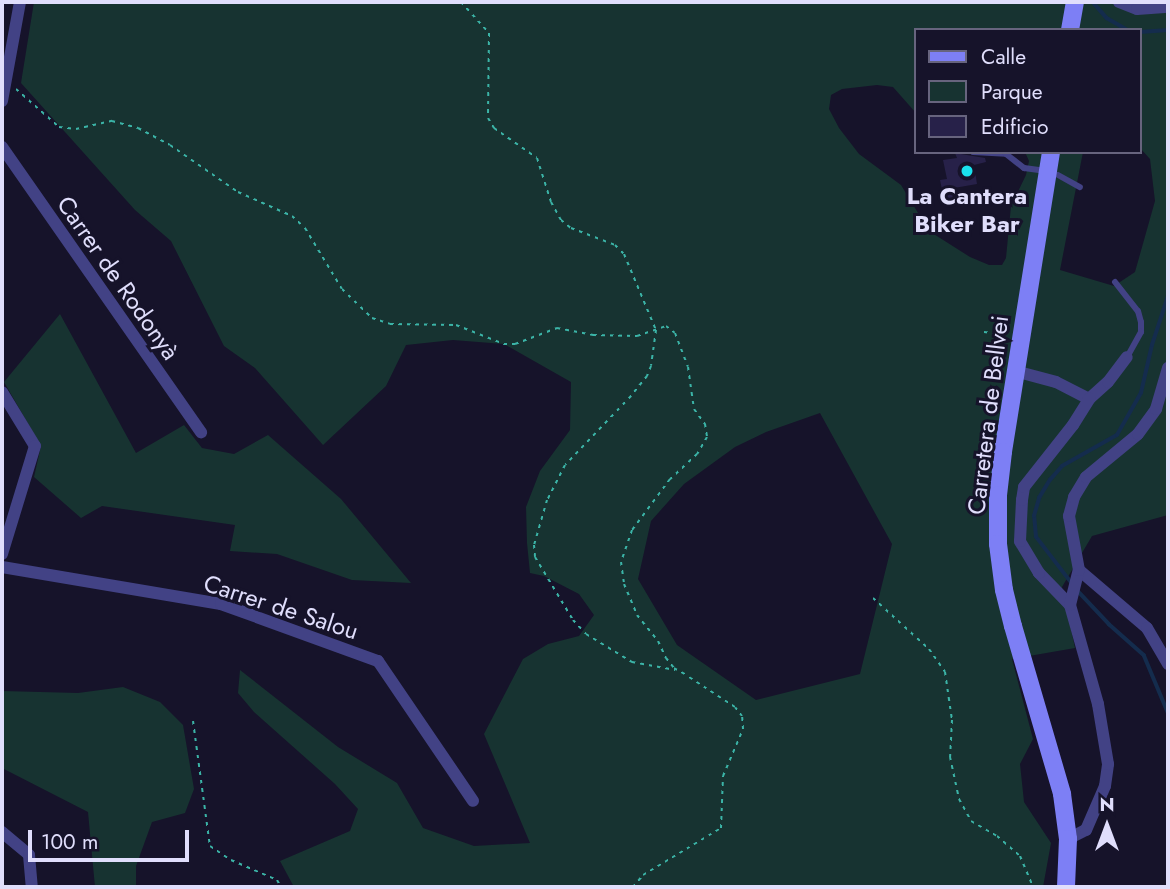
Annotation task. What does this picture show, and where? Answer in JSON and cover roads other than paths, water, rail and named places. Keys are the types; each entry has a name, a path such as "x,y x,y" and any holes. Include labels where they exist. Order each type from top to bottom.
{"main road":[{"path":"1070,28 1075,2"},
{"name":"Carretera de Bellvei","path":"1051,154 1015,371 998,495 998,544 1004,590 1059,782 1068,839 1066,887"}],"street":[{"path":"2,101 20,2"},
{"path":"1121,3 1137,9 1168,8"},
{"name":"Carrer de Rodonyà","path":"2,147 201,432"},
{"path":"1070,600 1039,573 1020,541 1024,487 1073,425 1089,399 1108,382 1127,357"},
{"path":"1068,839 1086,830 1105,786 1108,764 1098,704 1070,600 1079,570 1070,528 1074,497 1097,466 1138,434 1156,409 1168,368"},
{"path":"1015,371 1056,382 1089,399"},
{"path":"2,392 35,446 2,554"},
{"name":"Carrer de Salou","path":"2,568 221,604 379,661 473,802"},
{"path":"1079,570 1147,628 1168,664"},
{"path":"2,832 29,855 32,887"}],"lane":[{"path":"1006,154 1024,168 1039,170"},
{"path":"1058,175 1080,187"},
{"path":"1115,282 1138,312 1142,322 1142,332 1127,357"}],"waterway":[{"path":"1093,2 1107,18 1124,28"},
{"path":"1142,32 1168,30"},
{"path":"1072,584 1036,537 1034,516 1039,498 1062,466 1117,435 1141,393 1152,345 1168,296"},
{"path":"1077,590 1109,624 1144,655 1168,712"}],"place":[{"name":"La Cantera Biker Bar","path":"967,171"}]}
